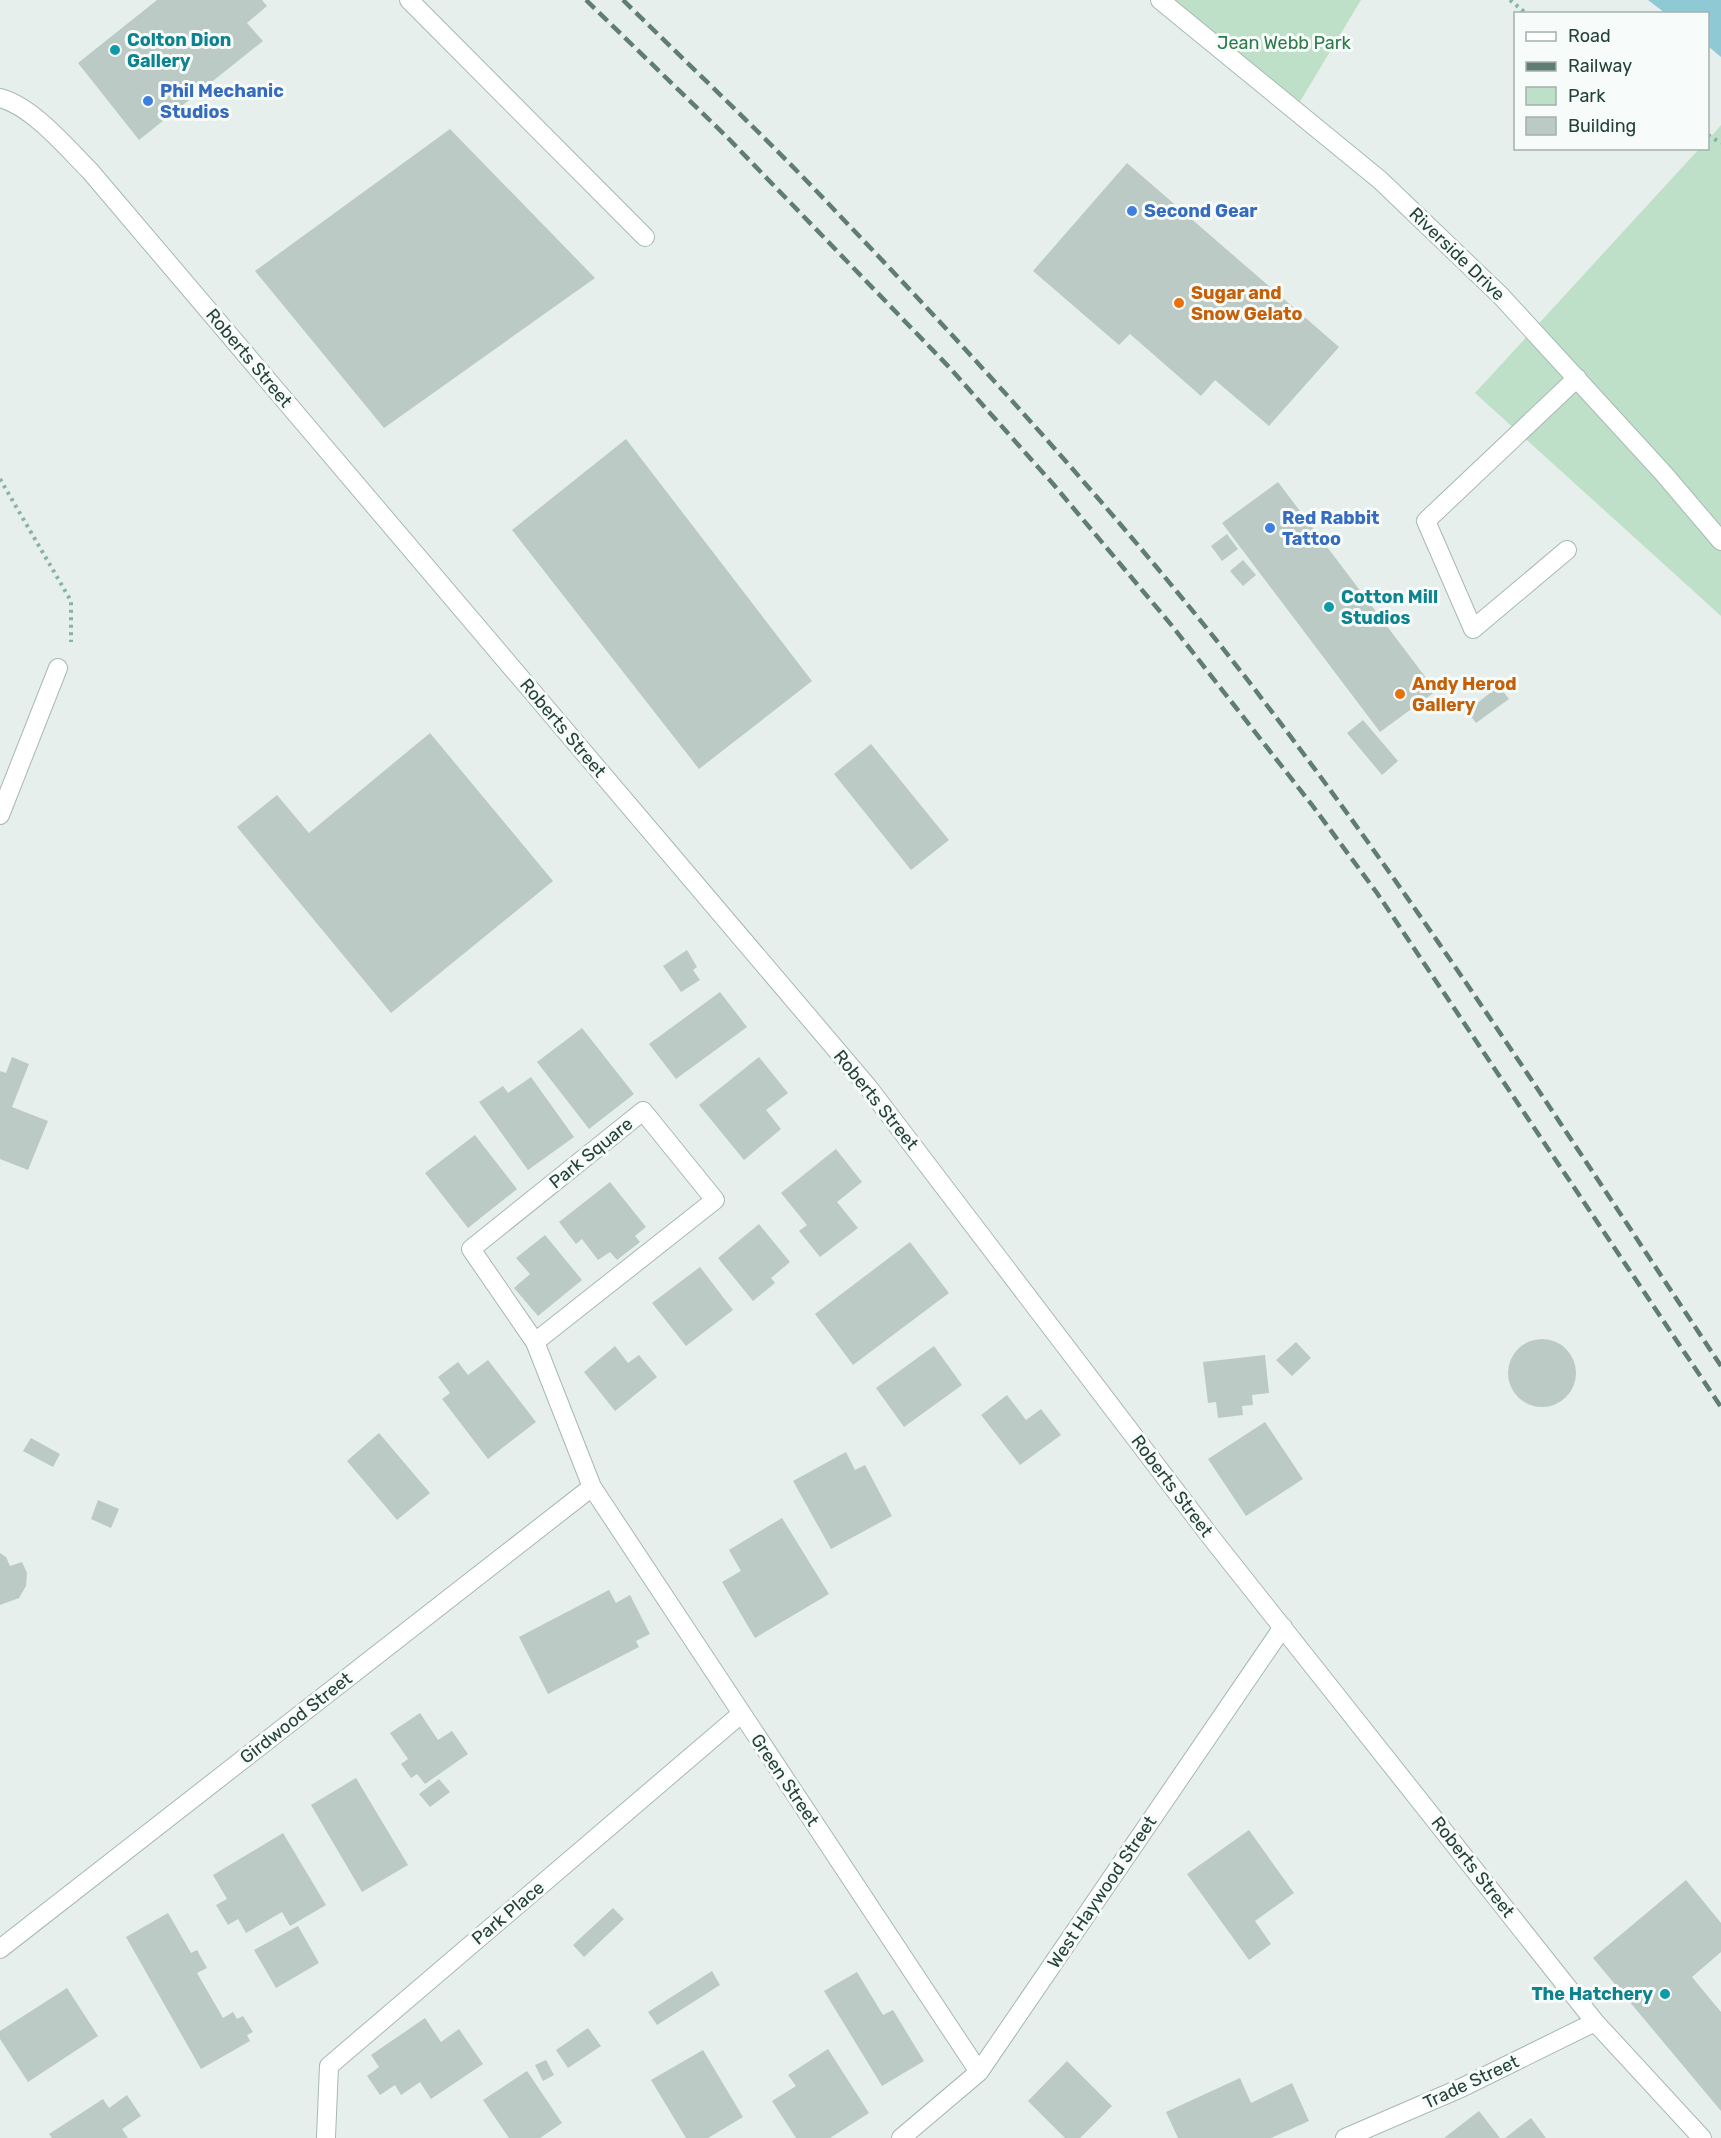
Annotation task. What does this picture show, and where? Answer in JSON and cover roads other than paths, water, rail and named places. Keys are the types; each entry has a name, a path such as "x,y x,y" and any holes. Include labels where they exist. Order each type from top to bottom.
{"street":[{"path":"409,0 645,237"},
{"name":"Riverside Drive","path":"1160,0 1380,180 1501,296 1721,541"},
{"name":"Roberts Street","path":"2,95 39,122 90,171 868,1087 1283,1627 1595,2022 1702,2138"},
{"path":"1568,550 1473,629 1426,521 1577,378"},
{"path":"0,815 58,668"},
{"name":"Park Square","path":"535,1342 715,1200 643,1111 471,1249 535,1342 592,1487"},
{"name":"Green Street","path":"592,1487 979,2072"},
{"name":"Girdwood Street","path":"0,1949 592,1487"},
{"name":"West Haywood Street","path":"901,2138 979,2072 1283,1627"},
{"name":"Park Place","path":"328,2137 329,2066 741,1714"},
{"name":"Trade Street","path":"1345,2138 1461,2088 1595,2022"}],"water":[{"path":"1648,0 1721,0 1721,57 1709,47 1709,12 1664,12"}],"railway":[{"path":"586,0 727,137 949,367 1054,485 1173,627 1312,805 1377,893 1721,1407"},
{"path":"623,0 789,162 939,321 1081,478 1217,641 1285,728 1414,907 1721,1366"}],"place":[{"name":"Colton Dion Gallery","path":"115,50"},
{"name":"Phil Mechanic Studios","path":"148,101"},
{"name":"Second Gear","path":"1132,211"},
{"name":"Sugar and Snow Gelato","path":"1179,303"},
{"name":"Red Rabbit Tattoo","path":"1270,528"},
{"name":"Cotton Mill Studios","path":"1329,607"},
{"name":"Andy Herod Gallery","path":"1400,694"},
{"name":"The Hatchery","path":"1665,1994"}],"park label":[{"name":"Jean Webb Park","path":"1284,43"}]}
